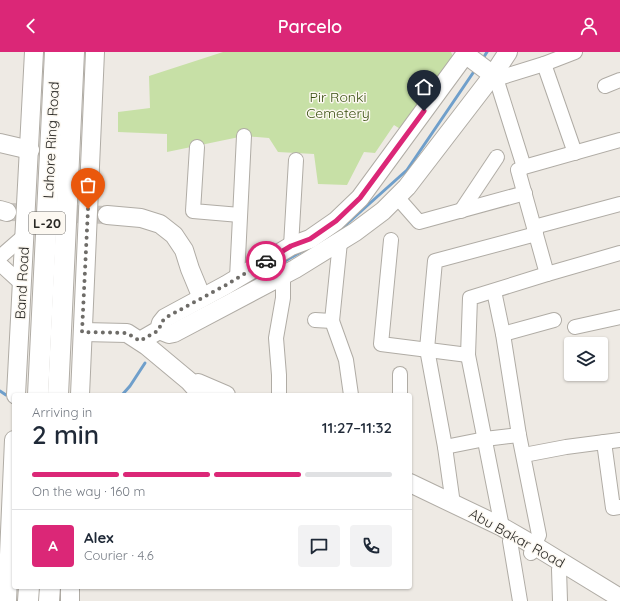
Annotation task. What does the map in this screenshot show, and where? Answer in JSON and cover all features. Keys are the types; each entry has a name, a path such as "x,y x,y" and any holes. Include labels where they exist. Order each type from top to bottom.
{"highway":[{"name":"Lahore Ring Road","path":"38,393 55,52"},
{"name":"Lahore Ring Road","path":"58,393 74,52"},
{"path":"28,601 29,589"},
{"path":"49,601 50,589"}],"main road":[{"name":"Band Road","path":"16,393 34,52"},
{"path":"80,393 95,52"},
{"path":"159,330 169,334 174,333 283,276 340,242 383,211 407,187 493,75 508,52"},
{"path":"140,341 159,330 161,323 165,318 291,246 310,239 336,221 360,198 467,54 493,75"},
{"path":"0,143 30,150"},
{"path":"107,215 141,218 160,224 174,235 184,250 202,298"},
{"path":"82,332 127,333 140,341 189,381 197,390 203,393"},
{"path":"189,381 202,384 222,393"},
{"path":"5,597 6,493 12,453"},
{"name":"Abu Bakar Road","path":"412,485 453,504 620,598"},
{"name":"Abu Bakar Road","path":"412,495 506,534"},
{"name":"Abu Bakar Road","path":"533,550 559,569 609,601"},
{"path":"70,589 70,601"}],"street":[{"path":"493,75 499,78 544,64 575,52"},
{"path":"544,64 575,153"},
{"path":"493,75 524,167"},
{"path":"605,86 620,80"},
{"path":"237,278 244,136"},
{"path":"546,274 518,170 620,140"},
{"path":"197,147 193,211 240,215"},
{"path":"461,211 497,157"},
{"path":"291,246 296,160"},
{"path":"397,197 419,222 524,193"},
{"path":"453,504 427,349 435,261 620,204"},
{"path":"22,284 2,266 24,236"},
{"path":"391,240 381,344 468,354"},
{"path":"340,242 332,321 346,360 351,393"},
{"path":"520,601 468,354 470,298 620,253"},
{"path":"279,393 276,338 281,310 283,276"},
{"path":"494,291 503,334 519,435 539,534 533,550"},
{"path":"575,327 620,317"},
{"path":"315,320 332,321"},
{"path":"503,334 554,320"},
{"path":"400,374 400,393"},
{"path":"444,448 485,439 519,435"},
{"path":"524,455 566,447 620,440"},
{"path":"604,442 613,508 620,507"},
{"path":"559,569 560,601"}],"green space":[{"name":"Pir Ronki Cemetery","path":"223,52 451,52 457,66 408,134 394,125 375,153 364,152 347,185 318,184 314,154 278,152 269,138 244,136 167,152 167,134 118,132 118,112 150,108 149,76"}],"waterway":[{"path":"482,60 487,52"},
{"path":"332,235 340,230 407,170 475,70"},
{"path":"241,286 306,249"},
{"path":"124,393 145,363"},
{"path":"0,391 6,395"}],"tunnel":[{"path":"10,212 107,215"}],"way so far":[{"path":"88,209 82,332 127,333 140,341 159,330 160,325 165,318 226,285 266,261"}],"route":[{"path":"266,261 291,246 310,239 336,221 360,198 424,111"}]}
